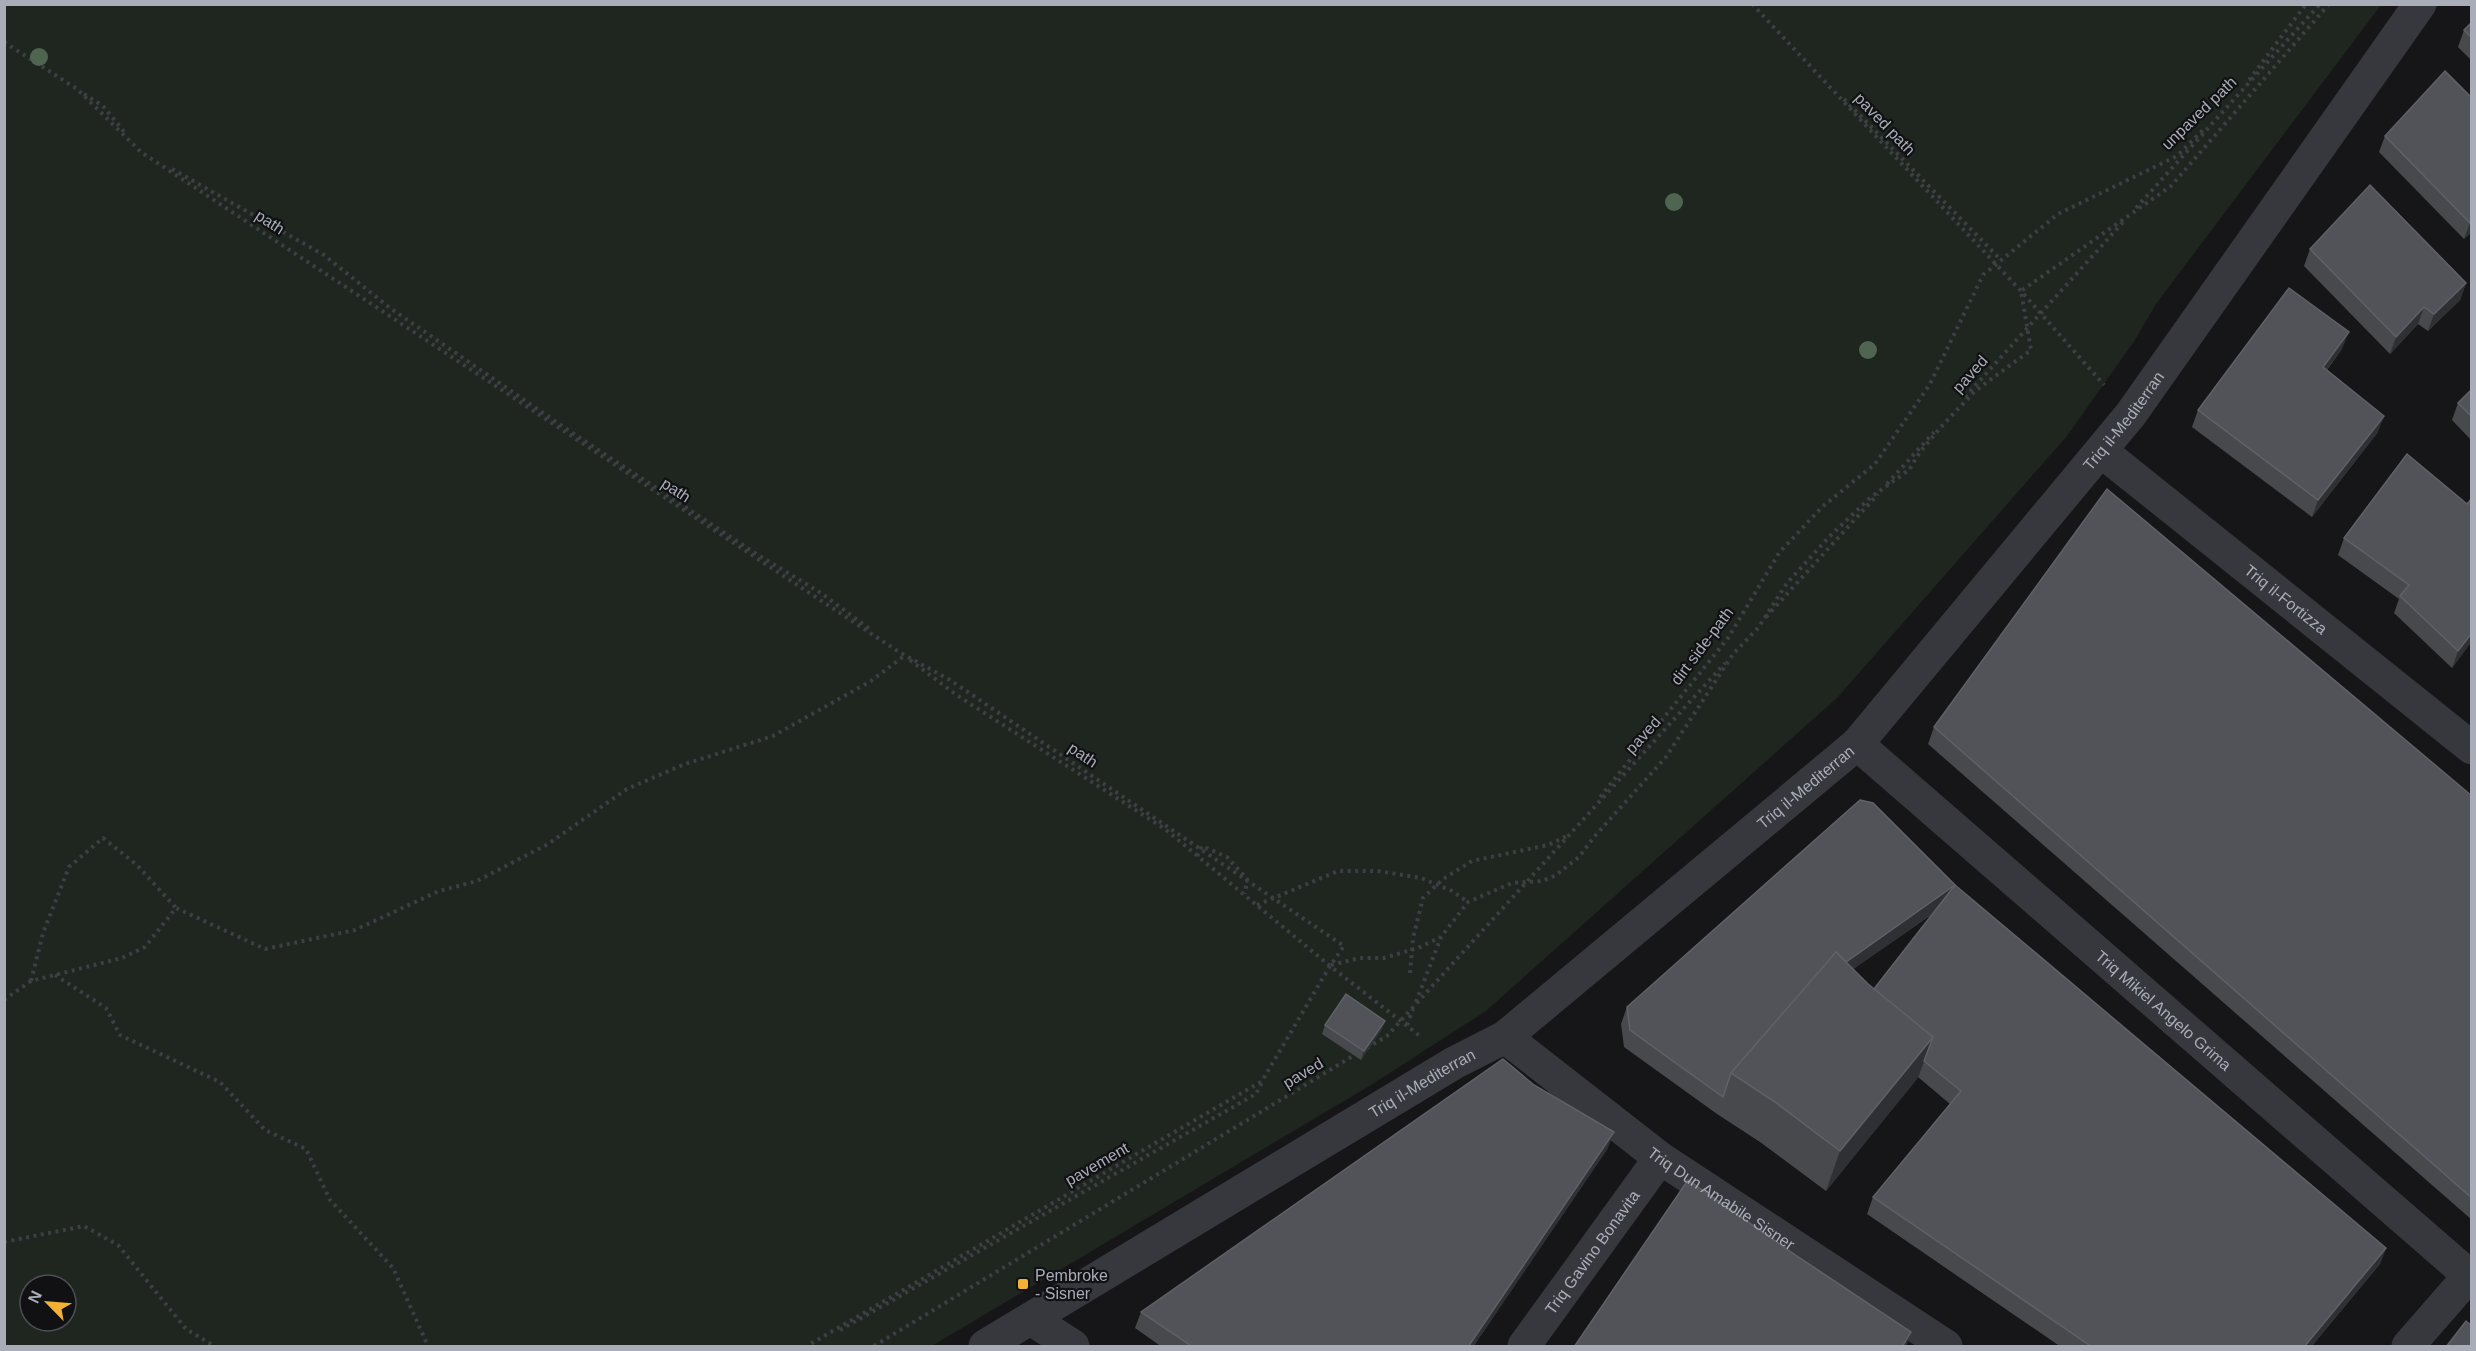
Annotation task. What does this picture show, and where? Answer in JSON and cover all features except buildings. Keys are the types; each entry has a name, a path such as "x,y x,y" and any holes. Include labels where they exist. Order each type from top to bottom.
{"street":[{"name":"Triq il-Mediterran","path":"985,1347 1454,1063 1505,1037 1857,744 2131,414 2420,4"},
{"name":"Triq il-Fortizza","path":"2101,451 2468,739"},
{"name":"Triq Mikiel Angelo Grima","path":"1857,744 2470,1277"},
{"name":"Triq Dun Amabile Sisner","path":"1505,1037 1660,1158 1946,1347"},
{"name":"Triq Gavino Bonavita","path":"1524,1347 1660,1158"},
{"path":"2408,1347 2470,1277"},
{"path":"1031,1319 1073,1347"}],"path":[{"name":"paved path","path":"1752,4 2001,260"},
{"path":"1752,4 2021,291 2131,414"},
{"name":"unpaved path","path":"2001,260 2058,214 2177,156 2235,98 2306,4"},
{"name":"paved","path":"873,1347 1387,1036 2320,4"},
{"path":"2021,291 2170,186 2329,4"},
{"path":"4,42 103,106 141,152 324,255 390,308 568,430 755,553 821,593 958,696 1165,829 1330,966 1454,1063"},
{"name":"path","path":"141,152 899,652 951,680 1344,946 1330,966"},
{"name":"dirt side-path","path":"1410,973 1413,938 1423,898 1443,879 1472,861 1548,845 1572,834 1625,764 1728,638 1779,553 1822,507 1875,464 1930,384 1983,275 2001,260"},
{"path":"1407,1025 1441,937 1468,902 1512,883 1543,881 1580,857 1594,837 1666,757 1733,654 1758,628 1787,583 1870,497 1909,470 1934,436 1975,391 2031,350 2021,291"},
{"path":"31,981 43,933 69,867 103,838 137,865 176,908 265,949 355,930 439,891 477,881 538,850 627,789 685,764 773,736 871,681 904,656"},
{"path":"1197,856 1202,846 1227,857 1246,879 1245,895"},
{"path":"1257,905 1338,871 1378,871 1421,878 1452,891 1468,902"},
{"path":"4,1000 31,981 122,958 145,947 176,908"},
{"path":"809,1347 1256,1094 1330,966 1360,958 1384,958 1418,948 1441,937"},
{"path":"55,975 106,1008 120,1035 220,1082 265,1130 306,1149 330,1200 393,1268 428,1347"},
{"path":"4,1242 84,1226 117,1245 186,1329 214,1347"}],"shaded area":[{"path":"5,5 2381,5 2156,304 2135,340 2067,436 1837,698 1486,1011 1371,1085 932,1346 5,1346"}],"place":[{"name":"Pembroke - Sisner","path":"1023,1284"}]}
